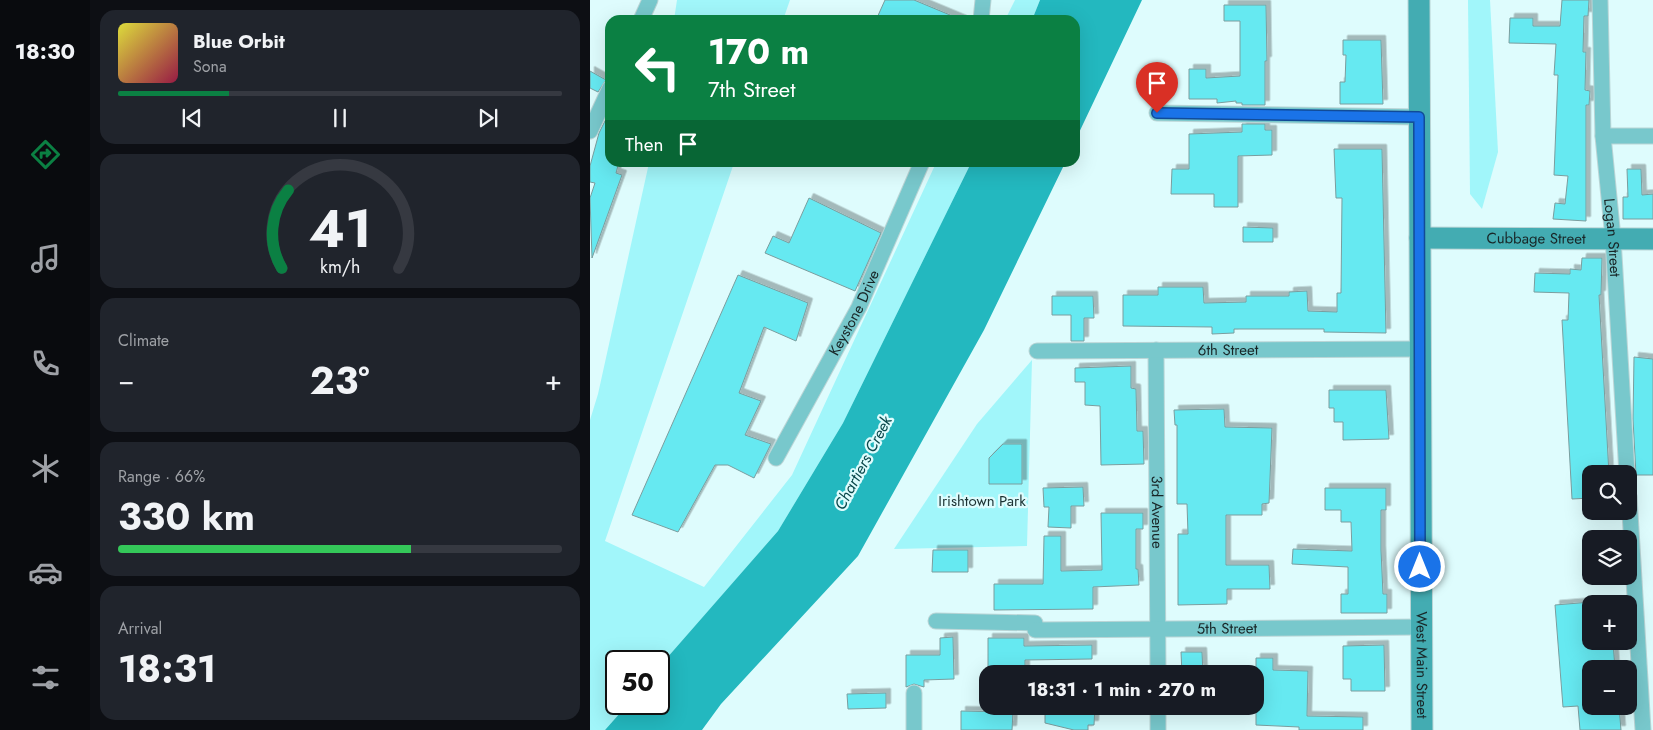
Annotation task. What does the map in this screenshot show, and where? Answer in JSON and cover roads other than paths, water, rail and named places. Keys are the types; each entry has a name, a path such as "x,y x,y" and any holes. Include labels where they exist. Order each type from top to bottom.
{"main road":[{"name":"West Main Street","path":"1419,0 1422,730"},
{"name":"Cubbage Street","path":"1420,238 1653,239"}],"street":[{"path":"643,15 650,0"},
{"path":"982,15 983,0"},
{"name":"Logan Street","path":"1600,0 1603,136 1613,238 1626,465"},
{"path":"590,131 605,99"},
{"path":"1157,113 1419,117"},
{"path":"1603,136 1653,136"},
{"name":"Keystone Drive","path":"776,458 859,307 920,167"},
{"name":"6th Street","path":"1037,350 1419,349"},
{"name":"3rd Avenue","path":"1156,350 1158,665"},
{"path":"1630,520 1643,730"},
{"name":"5th Street","path":"936,621 1158,630 1421,627"},
{"path":"914,693 914,730"},
{"path":"1158,715 1158,730"}],"water":[{"path":"1040,0 1142,0 1080,130 1080,15 1034,15"},
{"name":"Chartiers Creek","path":"969,167 1063,167 984,330 858,556 721,704 702,730 605,730 618,715 670,715 670,654 778,531 843,423"}],"park label":[{"name":"Irishtown Park","path":"982,501"}]}
